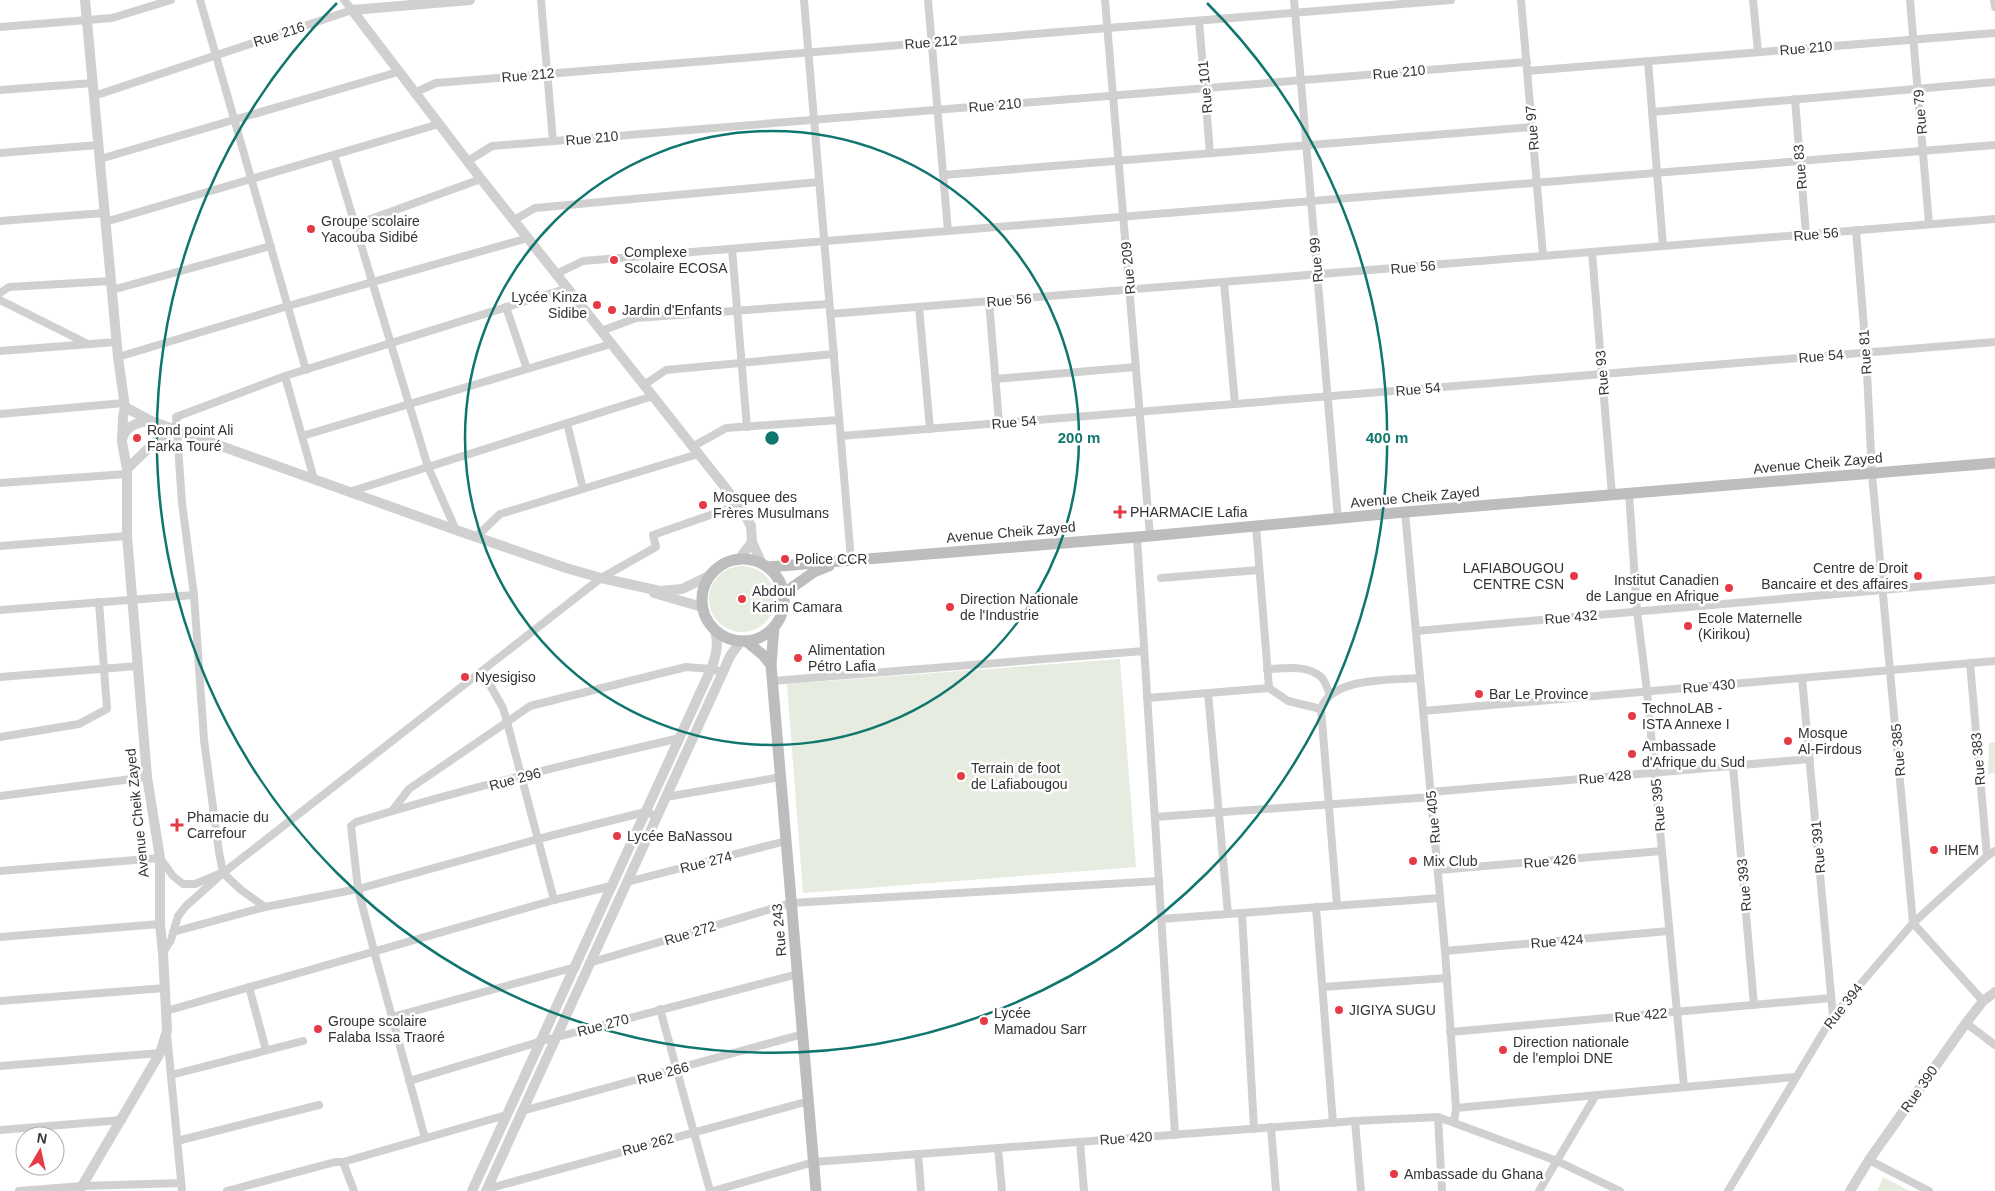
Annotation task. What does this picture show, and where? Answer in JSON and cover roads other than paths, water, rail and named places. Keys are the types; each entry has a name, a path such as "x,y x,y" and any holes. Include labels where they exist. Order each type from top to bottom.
{"main road":[{"name":"Avenue Cheik Zayed","path":"764,565 837,562 1629,493 1995,464"},
{"path":"743,641 756,639 774,627 781,616 784,605 784,593 778,578 764,565 740,558 728,561 717,567 709,576 702,591 702,607 706,620 716,631 723,636 743,641 763,655 771,665"},
{"name":"Avenue Cheik Zayed","path":"784,593 814,572 837,562"},
{"name":"Rue 243","path":"774,627 771,665 772,681 816,1191"}],"street":[{"name":"Avenue Cheik Zayed","path":"81,1188 160,1053 167,1031 164,953 160,924 160,858 147,778 127,536 127,472 122,444 124,405 116,342 85,0"},
{"path":"0,27 118,16 171,0"},
{"path":"200,0 306,370"},
{"path":"344,0 481,179 739,505 752,526 752,542 764,565"},
{"name":"Rue 216","path":"94,96 352,10 470,0"},
{"path":"541,0 553,141"},
{"path":"804,0 851,560"},
{"path":"928,0 948,231"},
{"name":"Rue 209","path":"1105,0 1150,536"},
{"name":"Rue 99","path":"1294,0 1338,519"},
{"name":"Rue 212","path":"414,92 436,83 1451,0"},
{"name":"Rue 97","path":"1521,0 1543,256"},
{"path":"1753,0 1758,52"},
{"name":"Rue 79","path":"1910,0 1929,224"},
{"path":"1994,0 1995,7"},
{"name":"Rue 101","path":"1199,21 1210,153"},
{"name":"Rue 210","path":"1528,71 1995,33"},
{"path":"1648,61 1663,246"},
{"name":"Rue 210","path":"468,160 492,146 1527,62"},
{"path":"100,159 398,72"},
{"path":"1652,112 1995,82"},
{"path":"0,90 92,83"},
{"name":"Rue 83","path":"1795,100 1806,234"},
{"path":"0,221 105,217 251,179 439,124"},
{"path":"943,175 1532,127"},
{"path":"0,152 98,145"},
{"path":"556,274 583,261 1995,146"},
{"path":"334,155 428,467 456,530"},
{"path":"354,225 481,179"},
{"path":"514,220 535,208 819,182"},
{"name":"Rue 56","path":"830,314 1995,219"},
{"name":"Rue 81","path":"1856,230 1866,352 1872,474"},
{"path":"118,356 528,238"},
{"path":"0,293 9,287 111,286 271,246"},
{"path":"732,249 747,428"},
{"name":"Rue 93","path":"1592,252 1612,495"},
{"path":"1224,282 1235,404"},
{"path":"265,908 241,890 223,872 204,740 194,595 182,503 175,420 179,415 285,376 568,288"},
{"path":"0,300 88,344"},
{"path":"989,301 999,423"},
{"path":"601,330 636,318 829,304"},
{"path":"506,307 527,369"},
{"path":"919,307 930,429"},
{"path":"0,351 116,342"},
{"name":"Rue 54","path":"840,436 1995,342"},
{"path":"302,436 611,344"},
{"path":"644,385 666,370 834,354"},
{"path":"995,379 1136,367"},
{"path":"285,376 314,479"},
{"path":"349,492 652,396"},
{"path":"0,414 124,405 153,422 160,430 156,441"},
{"path":"476,537 500,514 583,489 695,450 726,428 839,420"},
{"path":"147,449 141,453 126,451 122,444 123,435 136,423 153,422 166,425 175,430 476,537 601,578 702,607"},
{"path":"567,423 583,489"},
{"path":"0,483 127,472 156,441 175,430"},
{"name":"Rue 385","path":"1872,474 1913,922"},
{"name":"Rue 395","path":"1629,493 1636,611 1648,691 1684,1087"},
{"path":"164,953 178,916 186,906 223,872 601,578 656,548 653,535 739,505"},
{"name":"Rue 405","path":"1405,512 1445,951 1456,1108 1454,1122"},
{"path":"1256,526 1269,688"},
{"path":"0,546 127,536"},
{"path":"1137,537 1175,1135"},
{"path":"740,558 752,542"},
{"path":"1161,578 1259,570"},
{"path":"615,582 660,591 682,589 709,576"},
{"name":"Rue 432","path":"1416,631 1995,580"},
{"path":"0,610 194,595"},
{"path":"0,737 79,724 107,709 98,602"},
{"path":"472,1191 711,669 717,655 718,641 716,631"},
{"path":"487,1190 722,672 730,656 743,641"},
{"path":"772,681 1144,651"},
{"name":"Rue 430","path":"1423,711 1995,661"},
{"name":"Rue 383","path":"1970,663 1987,856"},
{"path":"0,677 138,666"},
{"path":"392,811 408,789 530,706 686,667 722,672"},
{"path":"1267,670 1298,668 1310,670 1322,677 1330,694"},
{"path":"482,671 503,708 554,900"},
{"path":"1337,905 1321,709 1324,700 1330,694 1358,683 1420,678"},
{"name":"Rue 391","path":"1802,678 1833,1016"},
{"path":"1147,698 1269,688 1288,701 1321,709"},
{"path":"1208,693 1228,914"},
{"name":"Rue 296","path":"358,888 352,826 356,822 392,811 680,738"},
{"name":"Rue 428","path":"1155,817 1431,795 1655,772 1810,759"},
{"name":"Rue 393","path":"1732,766 1754,1005"},
{"path":"666,797 781,777"},
{"path":"0,796 147,778"},
{"path":"173,932 265,908 358,888 645,812 657,816"},
{"name":"Rue 274","path":"627,882 786,841"},
{"name":"Rue 426","path":"1438,870 1662,850"},
{"name":"Rue 394","path":"1728,1191 1833,1016 1913,922 1995,851"},
{"path":"0,871 160,858 183,884 195,884 223,872"},
{"name":"Rue 272","path":"589,963 792,903 1158,881"},
{"path":"166,1011 554,900 611,886"},
{"path":"358,888 425,1138"},
{"path":"1161,919 1440,898"},
{"path":"1316,907 1333,1123"},
{"path":"1242,913 1254,1129"},
{"path":"1913,922 1983,1001"},
{"path":"0,937 160,924"},
{"name":"Rue 424","path":"1445,951 1669,931"},
{"path":"392,1017 576,967"},
{"name":"Rue 270","path":"409,1081 556,1037 798,974"},
{"path":"1322,987 1447,978"},
{"path":"249,987 266,1050"},
{"path":"0,1001 165,988"},
{"name":"Rue 390","path":"1850,1191 1869,1160 1966,1023 1983,1001 1995,992"},
{"name":"Rue 422","path":"1450,1032 1831,998"},
{"path":"660,1009 692,1132 710,1191"},
{"path":"1966,1023 1995,1046"},
{"path":"18,1191 182,1187 167,1031"},
{"name":"Rue 266","path":"522,1111 803,1034"},
{"path":"171,1075 303,1041"},
{"path":"0,1066 160,1053"},
{"path":"1456,1108 1795,1077"},
{"path":"1539,1191 1596,1095"},
{"name":"Rue 262","path":"487,1190 809,1101"},
{"path":"177,1140 320,1105"},
{"path":"227,1191 335,1162 343,1162 506,1115"},
{"path":"1442,1191 1438,1117 1557,1161 1620,1191"},
{"name":"Rue 420","path":"713,1191 814,1162 1271,1127 1438,1117"},
{"path":"0,1130 122,1120"},
{"path":"1355,1121 1361,1191"},
{"path":"1271,1127 1276,1191"},
{"path":"1080,1142 1084,1191"},
{"path":"998,1148 1002,1191"},
{"path":"918,1154 921,1191"},
{"path":"1869,1160 1929,1191"},
{"path":"343,1162 354,1191"}],"place":[{"name":"Groupe scolaire Yacouba Sidibé","path":"311,229"},
{"name":"Complexe Scolaire ECOSA","path":"614,260"},
{"name":"Lycée Kinza Sidibe","path":"597,305"},
{"name":"Jardin d'Enfants","path":"612,310"},
{"name":"Rond point Ali Farka Touré","path":"137,438"},
{"name":"Mosquee des Frères Musulmans","path":"703,505"},
{"name":"PHARMACIE Lafia","path":"1120,512"},
{"name":"Police CCR","path":"785,559"},
{"name":"LAFIABOUGOU CENTRE CSN","path":"1574,576"},
{"name":"Centre de Droit Bancaire et des affaires","path":"1918,576"},
{"name":"Institut Canadien de Langue en Afrique","path":"1729,588"},
{"name":"Abdoul Karim Camara","path":"742,599"},
{"name":"Direction Nationale de l'Industrie","path":"950,607"},
{"name":"Ecole Maternelle (Kirikou)","path":"1688,626"},
{"name":"Alimentation Pétro Lafia","path":"798,658"},
{"name":"Nyesigiso","path":"465,677"},
{"name":"Bar Le Province","path":"1479,694"},
{"name":"TechnoLAB - ISTA Annexe I","path":"1632,716"},
{"name":"Mosque Al-Firdous","path":"1788,741"},
{"name":"Ambassade d'Afrique du Sud","path":"1632,754"},
{"name":"Terrain de foot de Lafiabougou","path":"961,776"},
{"name":"Phamacie du Carrefour","path":"177,825"},
{"name":"Lycée BaNassou","path":"617,836"},
{"name":"IHEM","path":"1934,850"},
{"name":"Mix Club","path":"1413,861"},
{"name":"JIGIYA SUGU","path":"1339,1010"},
{"name":"Lycée Mamadou Sarr","path":"984,1021"},
{"name":"Groupe scolaire Falaba Issa Traoré","path":"318,1029"},
{"name":"Direction nationale de l'emploi DNE","path":"1503,1050"},
{"name":"Ambassade du Ghana","path":"1394,1174"}]}
